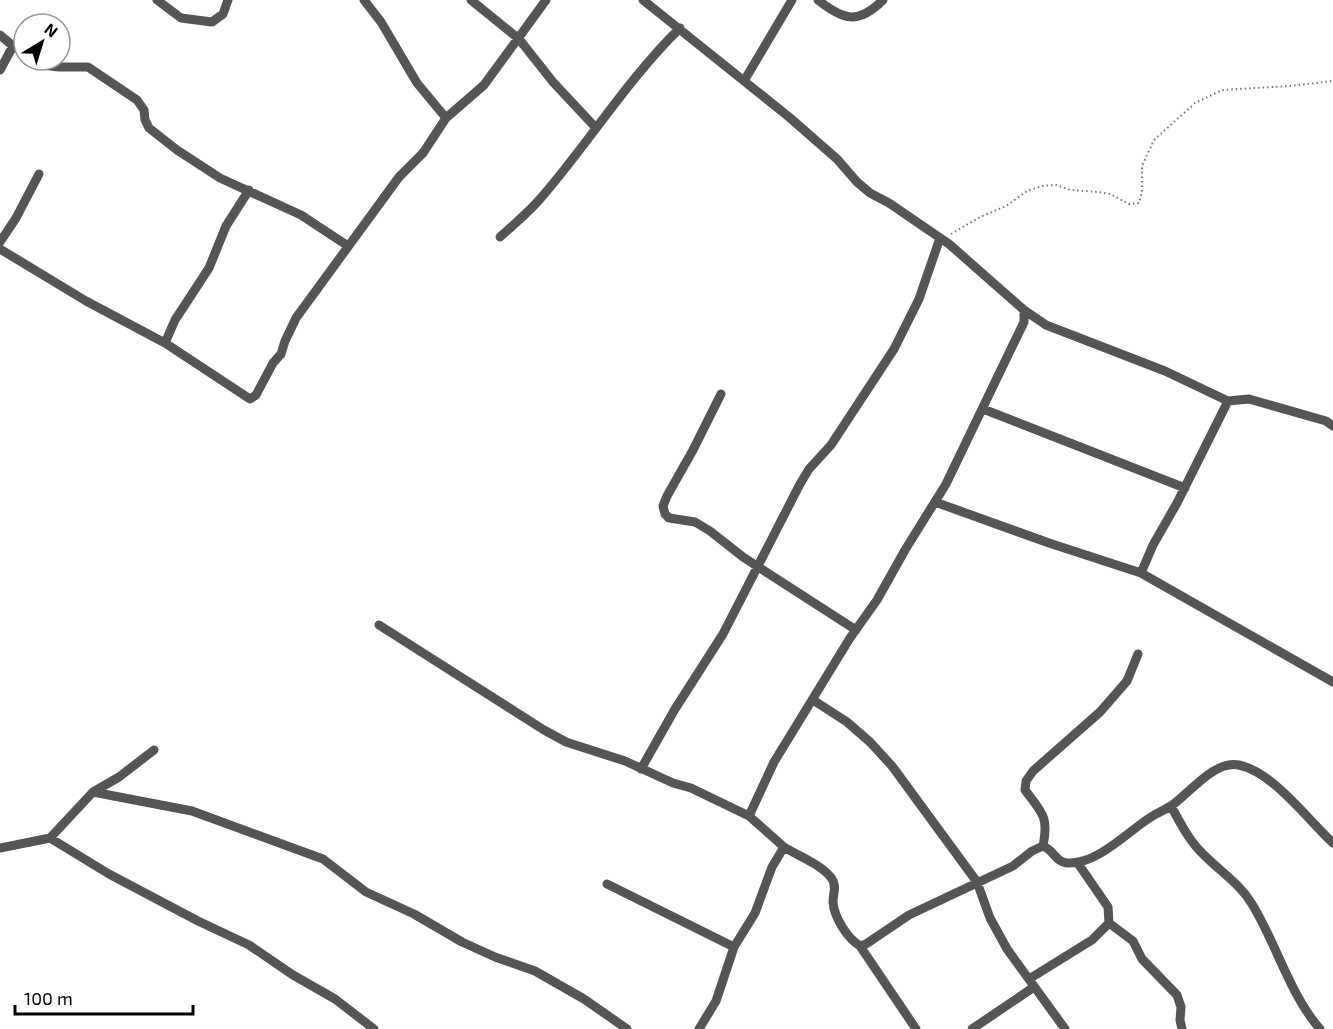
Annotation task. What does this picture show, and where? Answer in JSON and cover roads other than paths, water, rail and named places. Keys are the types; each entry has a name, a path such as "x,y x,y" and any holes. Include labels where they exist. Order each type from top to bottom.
{"street":[{"path":"157,0 181,18 212,22 223,14 228,0"},
{"path":"363,0 381,22 417,83 446,118"},
{"path":"471,0 519,39 553,82 596,128"},
{"path":"0,249 86,301 147,335 165,342 249,399 256,395 273,363 281,354 296,318 399,177 423,153 446,118 484,85 546,0"},
{"path":"643,0 837,159 870,193 889,203 940,238 1024,310 1046,325 1165,372 1228,401 1249,399 1326,421 1333,426"},
{"path":"744,81 792,0"},
{"path":"818,0 835,14 849,18 876,8 883,0"},
{"path":"500,237 538,201 667,41 680,28"},
{"path":"0,35 12,44"},
{"path":"0,70 12,49"},
{"path":"72,67 88,66 137,100 144,110 149,128 177,150 220,178 301,215 348,246"},
{"path":"0,242 16,219 39,174"},
{"path":"165,342 175,320 209,268 226,226 249,190"},
{"path":"642,769 675,710 723,634 809,469 831,446 894,349 919,299 940,238"},
{"path":"749,816 774,762 877,600 935,502 983,409 1024,322 1024,310"},
{"path":"721,394 667,496 663,506 665,514 669,518 694,522 758,567 856,630"},
{"path":"1142,573 1152,545 1185,488 1228,401"},
{"path":"983,409 1185,488"},
{"path":"935,502 1142,573 1333,682"},
{"path":"379,625 544,730 566,742 625,761 673,783 691,788 749,816 784,847 807,859 832,878 835,886 833,899 836,915 852,940 860,946 916,1029"},
{"path":"1043,846 1046,827 1042,813 1025,790 1026,781 1033,771 1100,712 1126,681 1138,654"},
{"path":"813,700 847,722 892,766 977,882 990,918 1007,949 1065,1029"},
{"path":"0,848 50,838 93,792 119,777 154,750"},
{"path":"860,946 909,915 1013,866 1032,851 1043,846 1048,848 1059,861 1067,863 1087,860 1129,835 1149,818 1171,806 1198,782 1224,765 1239,765 1263,776 1300,808 1333,843"},
{"path":"93,792 192,811 323,859 366,892 414,914 462,942 535,971 584,999 627,1029"},
{"path":"1171,806 1188,838 1238,884 1252,903 1299,998 1320,1029"},
{"path":"50,838 119,879 249,945 293,975 335,999 374,1029"},
{"path":"699,1029 716,1001 734,947 755,913 772,867 784,847"},
{"path":"1077,862 1108,907 1109,923"},
{"path":"607,884 734,947"},
{"path":"972,1029 1092,939 1109,923"},
{"path":"1109,923 1133,940 1142,959 1177,995 1181,1007 1182,1029"}]}
